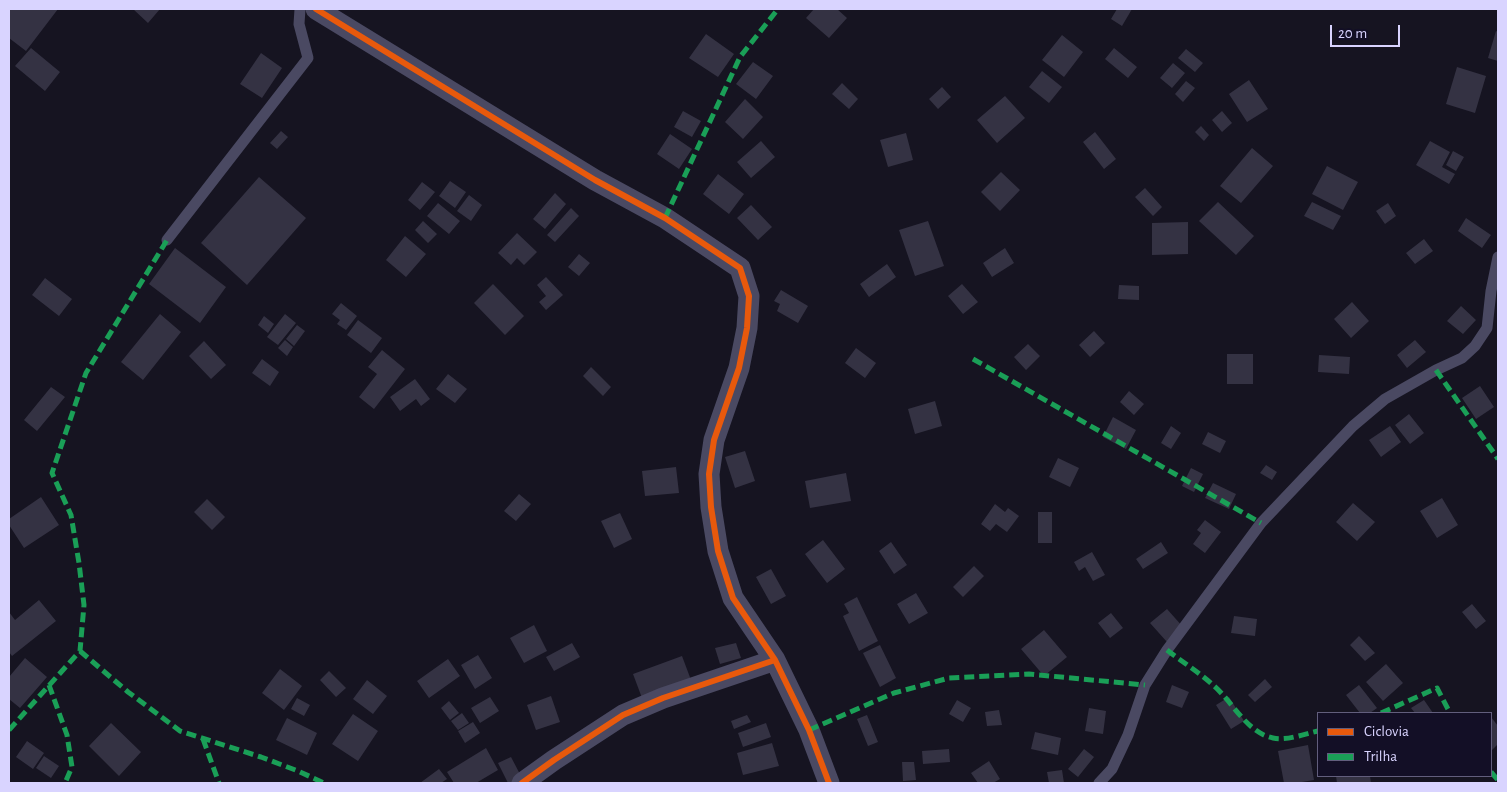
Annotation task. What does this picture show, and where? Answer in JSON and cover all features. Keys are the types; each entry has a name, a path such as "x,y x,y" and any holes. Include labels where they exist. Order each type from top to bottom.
{"street":[{"path":"316,9 595,180 665,218 740,268 749,296 747,328 739,368 714,440 709,474 711,507 718,552 733,598 775,660 809,730 829,783"},
{"path":"522,783 623,715 663,698 775,660"}],"lane":[{"path":"167,240 308,58 299,24 300,9"},
{"path":"1100,783 1112,769 1128,735 1145,685 1167,650 1261,523 1353,426 1385,399 1436,370 1462,358 1475,346 1487,328 1491,290 1498,257"}],"building":[{"path":"9,9 58,9 26,51 9,38"},
{"path":"133,9 160,9 148,23"},
{"path":"814,9 837,9 847,18 829,38 806,18"},
{"path":"1117,9 1132,9 1122,26 1111,19"},
{"path":"1496,31 1498,32 1498,61 1488,58"},
{"path":"706,34 734,54 718,77 689,58"},
{"path":"1062,35 1083,52 1064,77 1042,60"},
{"path":"31,48 60,72 45,91 15,66"},
{"path":"1114,48 1137,67 1128,78 1105,59"},
{"path":"1186,49 1203,63 1195,72 1178,58"},
{"path":"261,53 282,68 262,98 240,84"},
{"path":"753,62 773,76 756,99 736,84"},
{"path":"1173,63 1185,73 1172,88 1160,78"},
{"path":"1457,67 1486,76 1475,113 1446,104"},
{"path":"1042,71 1062,87 1049,103 1029,87"},
{"path":"1249,80 1268,109 1247,122 1229,94"},
{"path":"1186,81 1195,88 1183,102 1175,94"},
{"path":"842,83 858,99 849,109 832,94"},
{"path":"942,87 951,97 938,109 929,99"},
{"path":"1005,96 1025,118 997,143 977,120"},
{"path":"745,99 763,117 743,139 725,122"},
{"path":"683,111 701,121 692,137 674,127"},
{"path":"1222,111 1232,123 1222,132 1212,120"},
{"path":"1201,126 1209,135 1204,141 1195,132"},
{"path":"281,131 288,137 277,149 270,143"},
{"path":"1095,132 1116,159 1104,169 1083,142"},
{"path":"906,133 913,160 888,167 880,140"},
{"path":"670,134 692,149 679,169 657,154"},
{"path":"761,141 775,157 751,178 737,162"},
{"path":"1430,141 1450,152 1442,167 1455,174 1449,184 1416,165"},
{"path":"1252,148 1273,166 1241,203 1220,186"},
{"path":"1453,151 1464,157 1456,171 1446,165"},
{"path":"1327,166 1358,182 1343,210 1312,194"},
{"path":"1001,172 1020,190 1000,211 981,192"},
{"path":"718,174 744,194 729,214 703,194"},
{"path":"259,177 306,218 247,285 201,243"},
{"path":"450,181 466,192 455,208 439,196"},
{"path":"422,182 435,192 420,210 408,200"},
{"path":"1145,188 1162,207 1153,216 1135,197"},
{"path":"555,193 566,204 545,229 533,219"},
{"path":"469,195 482,205 471,221 457,211"},
{"path":"1218,202 1254,236 1236,255 1199,221"},
{"path":"1312,202 1341,216 1333,230 1304,216"},
{"path":"438,203 460,221 449,234 427,216"},
{"path":"1388,203 1396,216 1385,224 1376,211"},
{"path":"751,205 772,227 758,240 737,218"},
{"path":"571,208 579,216 555,242 547,235"},
{"path":"1466,218 1491,235 1482,248 1458,231"},
{"path":"423,221 437,234 428,243 415,230"},
{"path":"928,221 944,266 915,276 899,230"},
{"path":"1188,222 1188,254 1152,255 1152,223"},
{"path":"517,233 537,252 524,265 517,258 511,265 498,253"},
{"path":"405,236 426,254 406,277 386,260"},
{"path":"1424,239 1433,251 1415,264 1406,253"},
{"path":"175,248 226,287 200,323 149,284"},
{"path":"1005,248 1014,263 992,277 983,263"},
{"path":"579,254 590,263 579,276 568,267"},
{"path":"887,264 896,277 869,297 860,284"},
{"path":"546,277 563,295 546,310 539,302 546,296 537,285"},
{"path":"45,278 72,299 59,316 32,295"},
{"path":"493,284 524,316 505,335 474,303"},
{"path":"962,284 978,302 963,314 948,296"},
{"path":"1119,285 1139,286 1139,300 1118,299"},
{"path":"781,290 808,306 798,323 777,311 780,304 774,301"},
{"path":"1352,302 1369,321 1351,338 1334,319"},
{"path":"341,303 357,316 346,330 337,324 340,320 332,314"},
{"path":"1461,306 1476,320 1463,334 1447,321"},
{"path":"160,314 181,332 143,380 121,362"},
{"path":"285,314 296,323 278,345 267,337"},
{"path":"264,316 274,324 268,333 258,325"},
{"path":"358,320 382,338 371,353 347,335"},
{"path":"297,325 305,331 294,346 286,339"},
{"path":"1094,331 1105,343 1090,357 1079,345"},
{"path":"285,340 293,347 287,356 278,348"},
{"path":"1415,340 1426,352 1407,368 1397,355"},
{"path":"204,341 226,365 211,379 189,356"},
{"path":"1028,344 1040,356 1026,370 1014,357"},
{"path":"856,348 876,363 865,378 845,363"},
{"path":"382,350 405,369 374,409 359,397 377,374 368,367"},
{"path":"1227,354 1253,354 1253,384 1227,384"},
{"path":"1319,355 1350,357 1349,374 1318,372"},
{"path":"262,359 279,372 270,386 252,373"},
{"path":"591,367 611,387 603,396 583,376"},
{"path":"448,374 467,389 455,403 436,389"},
{"path":"415,379 430,399 421,406 416,399 400,411 390,397"},
{"path":"1480,386 1494,407 1476,419 1462,398"},
{"path":"51,387 65,397 37,431 24,420"},
{"path":"1129,391 1144,404 1134,415 1120,402"},
{"path":"935,401 942,426 915,434 908,409"},
{"path":"1409,414 1424,433 1410,444 1395,425"},
{"path":"1113,417 1136,430 1126,449 1103,437"},
{"path":"1171,426 1181,433 1171,449 1161,443"},
{"path":"1390,426 1401,442 1381,457 1369,440"},
{"path":"1208,432 1226,441 1220,453 1202,444"},
{"path":"745,451 755,481 735,488 725,457"},
{"path":"1058,458 1079,468 1070,487 1049,477"},
{"path":"1266,465 1277,472 1272,480 1260,473"},
{"path":"676,467 679,493 645,496 642,471"},
{"path":"1191,468 1203,474 1194,492 1182,486"},
{"path":"846,473 851,501 810,508 805,481"},
{"path":"1213,483 1236,494 1229,509 1205,498"},
{"path":"519,494 531,504 516,521 504,511"},
{"path":"41,497 59,525 24,548 9,525 9,519"},
{"path":"1442,498 1458,525 1437,538 1420,511"},
{"path":"207,499 225,517 212,530 194,512"},
{"path":"1353,503 1375,522 1357,541 1336,522"},
{"path":"995,504 1005,512 1008,508 1019,516 1007,532 996,524 990,531 981,524"},
{"path":"1038,512 1052,512 1052,543 1038,543"},
{"path":"620,513 632,539 614,548 601,521"},
{"path":"1205,520 1221,532 1205,553 1193,544 1201,533 1197,530"},
{"path":"823,540 845,569 827,583 805,554"},
{"path":"891,542 907,565 894,574 879,551"},
{"path":"1161,542 1168,553 1143,569 1136,559"},
{"path":"1092,552 1105,575 1093,581 1085,567 1079,571 1074,562"},
{"path":"974,566 984,576 963,597 953,587"},
{"path":"771,569 786,596 771,604 756,577"},
{"path":"916,593 928,613 909,624 897,604"},
{"path":"857,597 878,641 859,651 843,616 849,613 844,604"},
{"path":"39,600 56,621 12,656 9,652 9,612 15,620"},
{"path":"1472,604 1486,621 1476,629 1462,612"},
{"path":"1167,609 1183,627 1167,642 1150,623"},
{"path":"1111,613 1123,628 1110,638 1098,623"},
{"path":"1234,616 1257,619 1255,636 1231,633"},
{"path":"534,625 547,651 524,663 510,638"},
{"path":"1044,630 1067,657 1044,676 1021,649"},
{"path":"1359,636 1375,653 1365,661 1350,645"},
{"path":"572,643 580,657 554,671 546,657"},
{"path":"736,643 741,658 720,664 715,648"},
{"path":"880,645 896,678 880,687 863,653"},
{"path":"478,655 492,678 475,689 461,665"},
{"path":"682,656 691,680 642,698 633,674"},
{"path":"25,658 47,677 20,708 9,699 9,677"},
{"path":"448,659 460,676 429,698 417,681"},
{"path":"1386,664 1403,683 1383,701 1366,682"},
{"path":"280,669 302,686 284,710 262,693"},
{"path":"329,671 346,688 336,697 320,680"},
{"path":"1265,679 1272,687 1255,702 1248,695"},
{"path":"367,680 387,696 373,714 353,699"},
{"path":"1172,685 1189,692 1182,708 1166,702"},
{"path":"1359,685 1377,708 1371,712 1359,712 1346,695"},
{"path":"551,696 560,722 536,730 527,705"},
{"path":"490,697 499,711 480,723 471,708"},
{"path":"1229,697 1244,721 1231,729 1216,705"},
{"path":"297,698 310,705 304,716 291,709"},
{"path":"957,700 971,708 963,722 949,714"},
{"path":"1424,700 1432,712 1414,712 1411,708"},
{"path":"449,701 459,713 450,720 441,708"},
{"path":"1089,708 1106,711 1103,734 1085,731"},
{"path":"999,710 1002,725 987,726 985,712"},
{"path":"462,713 469,723 458,730 451,721"},
{"path":"353,714 378,731 358,761 332,744"},
{"path":"747,715 751,722 734,729 731,721"},
{"path":"867,715 878,742 868,746 857,719"},
{"path":"287,718 317,733 307,755 276,740"},
{"path":"1492,718 1498,726 1498,744 1492,750"},
{"path":"473,722 480,733 465,743 458,731"},
{"path":"111,723 141,752 119,776 89,746"},
{"path":"766,723 771,737 743,747 738,733"},
{"path":"1035,732 1061,738 1058,755 1031,749"},
{"path":"27,741 44,753 33,769 16,757"},
{"path":"772,743 779,766 743,775 737,753"},
{"path":"1308,745 1314,780 1284,783 1278,751"},
{"path":"486,748 498,770 476,783 454,783 447,772"},
{"path":"949,749 950,762 923,764 922,751"},
{"path":"1084,749 1094,757 1078,777 1068,769"},
{"path":"44,756 59,766 51,778 36,768"},
{"path":"511,757 522,778 513,783 508,783 498,763"},
{"path":"989,761 1000,779 993,783 978,783 971,773"},
{"path":"902,762 914,762 916,780 903,781"},
{"path":"439,769 447,779 441,783 420,783"},
{"path":"1062,770 1064,783 1049,783 1047,772"},
{"path":"1336,777 1370,777 1371,783 1337,783"}],"marked path":[{"path":"665,218 740,57 778,9"},
{"path":"9,730 80,651 84,605 79,563 71,515 52,473 86,373 167,240"},
{"path":"973,359 1261,523"},
{"path":"1436,370 1498,459"},
{"path":"1167,650 1208,680 1240,716 1255,730 1264,735 1284,739 1317,731"},
{"path":"80,651 128,692 180,731 261,757 324,783"},
{"path":"809,730 894,693 949,678 1029,674 1145,685"},
{"path":"49,685 67,735 72,767 65,783"},
{"path":"1383,712 1437,688 1449,712"},
{"path":"203,739 219,783"},
{"path":"1492,773 1498,780"}],"cycle path":[{"path":"316,9 595,180 665,218 740,268 749,296 747,328 739,368 714,440 709,474 711,507 718,551 733,598 775,660 809,730 829,783"},
{"path":"522,783 623,715 663,698 775,660"}]}
